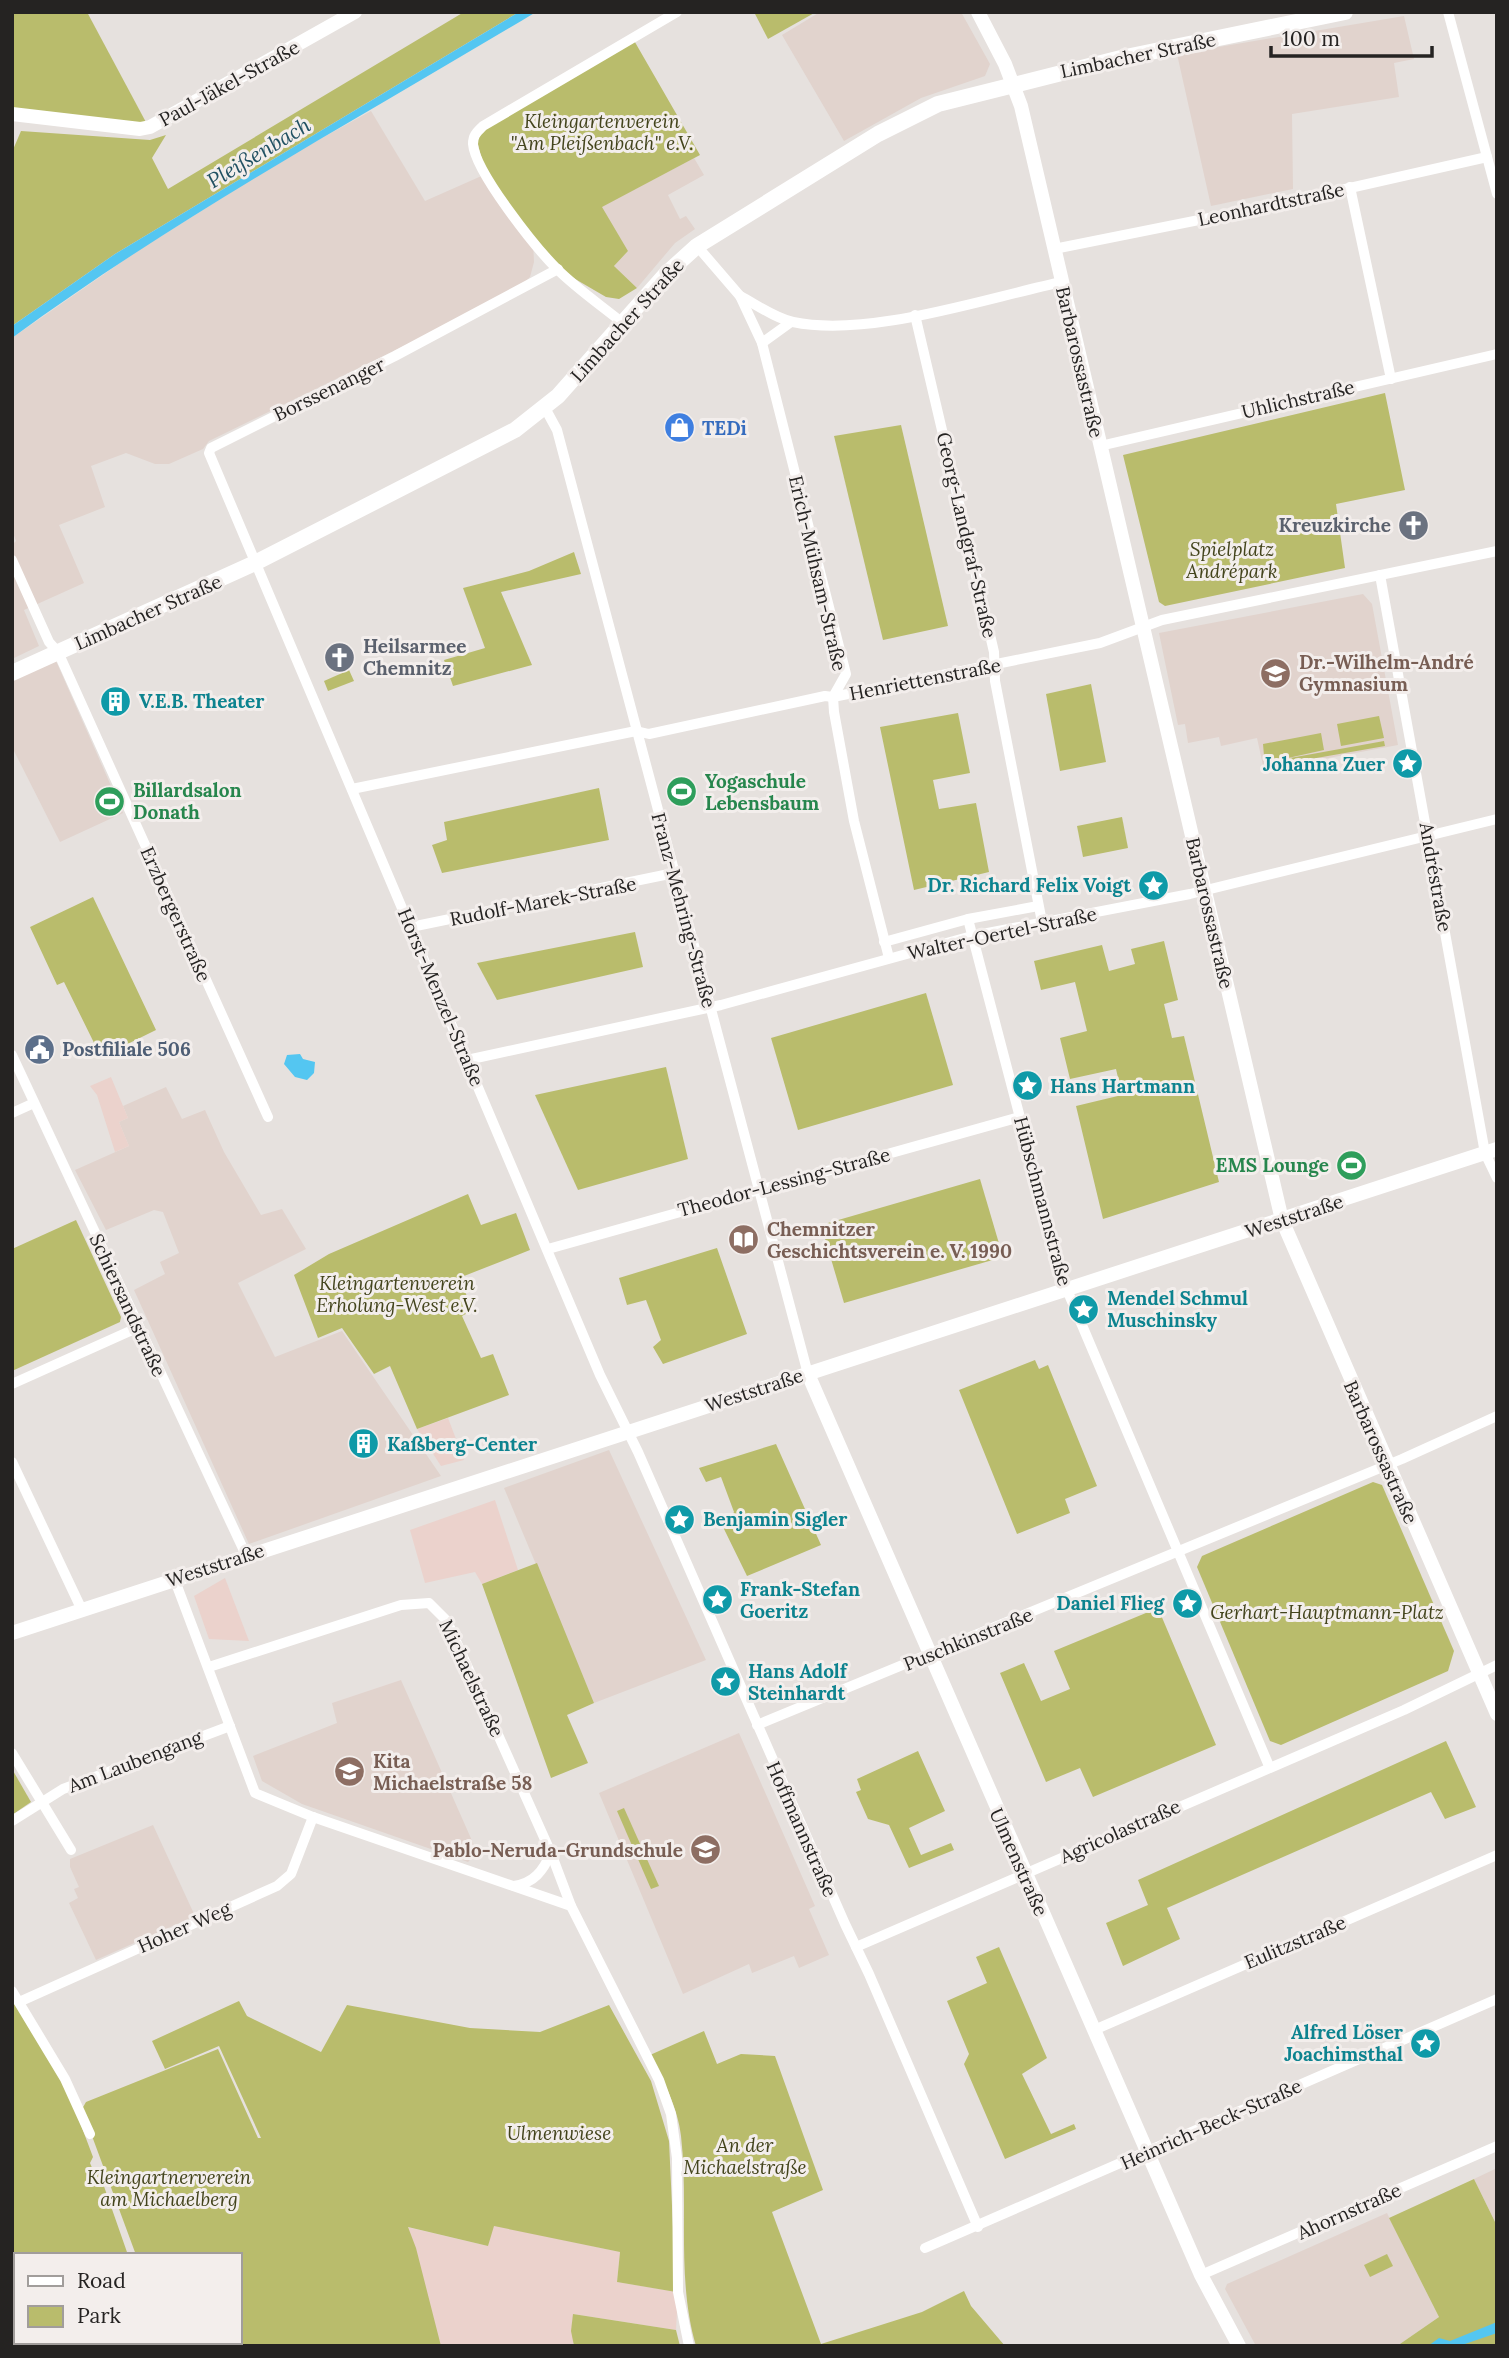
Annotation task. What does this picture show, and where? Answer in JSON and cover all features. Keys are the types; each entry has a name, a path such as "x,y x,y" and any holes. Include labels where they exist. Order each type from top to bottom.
{"main road":[{"name":"Limbacher Straße","path":"12,673 256,563 471,454 545,408 624,324 666,274 697,246 900,122 938,104 1012,83 1345,12"}],"street":[{"name":"Paul-Jäkel-Straße","path":"12,114 140,129 150,127 355,12"},
{"path":"624,324 558,270 533,241 486,174 474,151 475,134 677,12"},
{"name":"Barbarossastraße","path":"978,12 1021,106 1282,1220 1497,1714"},
{"path":"1448,12 1497,194"},
{"name":"Leonhardtstraße","path":"1054,249 1487,157"},
{"path":"1350,187 1391,379"},
{"name":"Erich-Mühsam-Straße","path":"697,246 740,296 762,343 846,674 832,697 854,821 890,958"},
{"name":"Borssenanger","path":"256,563 215,472 209,453 211,447 395,356 558,270"},
{"path":"740,296 791,322 845,326 915,315 1062,282"},
{"name":"Georg-Landgraf-Straße","path":"915,315 991,639 1042,922"},
{"path":"762,343 791,322"},
{"name":"Uhlichstraße","path":"1100,446 1497,354"},
{"name":"Franz-Mehring-Straße","path":"545,408 557,430 757,1191 808,1374"},
{"name":"Henriettenstraße","path":"352,789 636,731 649,734 825,696 832,697 1100,643 1162,620 1497,551"},
{"name":"Erzbergerstraße","path":"12,560 49,642 58,652 268,1117"},
{"name":"Horst-Menzel-Straße","path":"256,563 626,1431"},
{"name":"Andréstraße","path":"1380,575 1497,1178"},
{"name":"Walter-Oertel-Straße","path":"467,1060 708,1006 972,936 1136,906 1497,819"},
{"name":"Rudolf-Marek-Straße","path":"411,927 674,873"},
{"name":"Walter-Oertel-Straße","path":"884,942 968,919 1038,906"},
{"name":"Hübschmannstraße","path":"968,919 1066,1289 1179,1552"},
{"name":"Schiersandstraße","path":"12,1055 246,1555"},
{"path":"12,1113 34,1103"},
{"name":"Theodor-Lessing-Straße","path":"548,1249 1020,1117"},
{"name":"Weststraße","path":"12,1633 81,1608 1491,1151"},
{"path":"12,1384 139,1327"},
{"name":"Ulmenstraße","path":"808,1374 1023,1873 1201,2275 1239,2346"},
{"path":"1497,1416 1179,1552 1269,1766 1404,1710 1497,1665"},
{"name":"Hoffmannstraße","path":"626,1431 978,2227"},
{"path":"12,1462 81,1608"},
{"name":"Puschkinstraße","path":"757,1725 1179,1552"},
{"path":"174,1578 255,1793 313,1817 571,1906"},
{"name":"Michaelstraße","path":"209,1667 397,1606 429,1603 447,1620 551,1853 571,1906 659,2080 671,2114 677,2158 678,2292 689,2346"},
{"name":"Am Laubengang","path":"12,1821 63,1788 230,1726"},
{"name":"Am Laubengang","path":"12,1753 71,1850"},
{"name":"Agricolastraße","path":"856,1947 1269,1766"},
{"name":"Hoher Weg","path":"19,2002 277,1886 291,1874 313,1817"},
{"path":"512,1886 530,1882 543,1868 551,1853"},
{"name":"Eulitzstraße","path":"1094,2029 1497,1855"},
{"path":"12,1991 65,2079 90,2134"},
{"name":"Heinrich-Beck-Straße","path":"925,2248 1497,1999"},
{"name":"Ahornstraße","path":"1201,2275 1497,2146"}],"shaded area":[{"path":"820,12 961,12 990,64 985,76 921,98 844,141 782,35"},
{"path":"1404,16 1414,59 1394,63 1399,97 1292,114 1293,189 1211,206 1177,54"},
{"path":"371,111 425,201 486,174 533,241 534,262 530,277 524,283 418,339 209,441 203,449 169,464 155,464 126,453 91,466 105,507 59,525 84,583 24,610 39,646 12,659 12,545 16,541 12,530 12,338 136,252 284,159"},
{"path":"694,158 704,175 668,195 680,219 686,216 695,229 675,243 637,288 614,266 628,251 601,207"},
{"name":"Dr.-Wilhelm-André Gymnasium","path":"1363,594 1372,604 1398,745 1264,770 1257,738 1221,746 1219,737 1188,743 1185,724 1178,725 1159,633"},
{"path":"56,661 123,813 60,842 12,747 12,680"},
{"path":"111,1077 128,1118 119,1122 129,1146 115,1152 97,1095 90,1086"},
{"path":"166,1087 182,1119 205,1110 224,1152 261,1215 282,1209 306,1249 238,1283 275,1357 342,1331 441,1476 249,1544 134,1290 165,1274 160,1262 179,1253 163,1212 154,1210 106,1230 75,1170 129,1146 119,1122 128,1118 123,1106"},
{"path":"448,1418 464,1460 441,1466 417,1429"},
{"path":"609,1450 706,1660 594,1703 504,1488"},
{"path":"495,1500 518,1570 482,1584 475,1572 425,1583 410,1530"},
{"path":"225,1578 249,1641 209,1639 194,1596"},
{"name":"Kita Michaelstraße 58","path":"401,1680 477,1852 468,1862 302,1804 262,1781 253,1756 337,1723 332,1703"},
{"name":"Pablo-Neruda-Grundschule","path":"739,1733 815,1906 809,1909 829,1955 799,1968 794,1956 752,1973 749,1964 683,1994 599,1793"},
{"path":"153,1825 195,1916 96,1960 69,1903 78,1898 74,1889 79,1887 70,1867 70,1859"},
{"path":"1497,2168 1497,2226 1474,2179"},
{"path":"1387,2213 1439,2317 1397,2346 1256,2346 1225,2289 1227,2284"},
{"path":"493,2225 620,2252 617,2282 678,2292 676,2330 573,2314 573,2346 433,2346 407,2227 488,2246"}],"green space":[{"path":"12,12 87,12 148,126 12,109"},
{"path":"464,12 519,12 115,254 12,326 12,152 21,131 150,140 166,135 152,158 168,189"},
{"path":"754,12 816,12 768,39"},
{"name":"Kleingartenverein \"Am Pleißenbach\" e.V.","path":"632,37 700,155 602,207 628,251 614,266 637,288 619,299 606,297 558,269 486,174 475,134"},
{"name":"Spielplatz Andrépark","path":"1385,393 1405,490 1336,504 1345,568 1165,606 1159,602 1123,455"},
{"path":"901,425 948,626 883,640 834,436"},
{"path":"574,552 581,574 501,592 532,665 453,686 444,660 485,648 463,588 529,571"},
{"path":"349,670 354,681 328,691 324,681"},
{"path":"1091,684 1106,762 1060,771 1046,694"},
{"path":"958,713 970,773 933,780 939,809 976,803 989,872 914,890 880,727"},
{"path":"1379,716 1384,738 1341,746 1337,724"},
{"path":"1321,733 1324,750 1279,760 1384,741 1385,746 1265,767 1263,744"},
{"path":"599,788 609,840 442,873 432,845 447,840 444,822"},
{"path":"1122,817 1128,848 1083,857 1077,826"},
{"path":"93,897 156,1030 101,1057 64,982 57,985 30,927"},
{"path":"635,932 643,967 497,1000 477,963"},
{"path":"1164,941 1178,1000 1164,1004 1172,1038 1184,1036 1219,1182 1103,1219 1076,1106 1122,1095 1116,1069 1070,1079 1060,1038 1087,1031 1075,982 1041,990 1034,961 1102,945 1109,971 1135,964 1131,949"},
{"path":"926,993 953,1085 798,1130 771,1038"},
{"path":"666,1067 688,1159 578,1190 535,1095"},
{"path":"980,1179 1003,1257 844,1303 821,1225"},
{"name":"Kleingartenverein Erholung-West e.V.","path":"468,1194 481,1225 516,1213 530,1250 459,1278 473,1310 462,1316 481,1358 493,1354 509,1395 417,1429 390,1366 374,1374 342,1328 318,1338 294,1275 329,1254"},
{"path":"76,1220 121,1317 120,1322 12,1371 12,1249"},
{"path":"717,1248 747,1334 663,1364 653,1347 661,1340 646,1300 627,1305 619,1278"},
{"path":"1035,1360 1039,1369 1048,1365 1097,1486 1065,1499 1070,1513 1017,1534 959,1390"},
{"path":"776,1444 821,1545 747,1576 724,1529 734,1512 721,1477 706,1482 699,1468"},
{"name":"Gerhart-Hauptmann-Platz","path":"1373,1482 1382,1485 1454,1651 1448,1671 1281,1745 1270,1741 1197,1567 1202,1556"},
{"path":"537,1563 594,1703 567,1715 588,1763 551,1778 482,1584"},
{"path":"1158,1608 1216,1745 1093,1797 1080,1768 1046,1782 1000,1673 1024,1663 1041,1701 1070,1689 1054,1651"},
{"path":"1446,1741 1476,1807 1445,1819 1431,1792 1167,1908 1180,1939 1123,1966 1106,1923 1148,1905 1138,1880"},
{"path":"918,1751 945,1811 909,1828 921,1855 951,1843 954,1850 909,1868 889,1825 868,1819 856,1792 861,1790 857,1779"},
{"path":"12,1769 31,1802 12,1815"},
{"path":"624,1808 659,1886 651,1889 617,1811"},
{"path":"999,1947 1047,2058 1022,2074 1051,2134 1074,2124 1076,2129 1005,2159 964,2064 969,2054 947,2001 987,1983 976,1957"},
{"path":"12,1995 64,2080 93,2157 90,2163 93,2170 99,2172 127,2253 14,2253 14,2344 165,2346 12,2346"},
{"path":"239,2001 247,2016 321,2052 347,2005 470,2028 540,2032 609,2005 651,2081 669,2141 676,2292 617,2282 620,2252 494,2226 488,2246 408,2227 441,2346 173,2346 172,2344 242,2344 242,2253 135,2253 82,2109 86,2102 218,2049 258,2138 261,2138 219,2046 165,2069 152,2041"},
{"name":"An der Michaelstraße","path":"704,2031 717,2064 741,2054 775,2056 823,2190 772,2212 821,2344 922,2312 964,2291 971,2306 1005,2346 696,2346 686,2294 681,2136 669,2094 650,2055"},
{"path":"1474,2179 1497,2226 1497,2346 1397,2346 1439,2317 1389,2218"},
{"path":"1387,2254 1393,2266 1370,2277 1364,2265"},
{"path":"573,2314 676,2330 680,2346 574,2346 571,2331"}],"water":[{"path":"519,12 536,12 204,209 75,293 12,338 12,326 115,254"},
{"path":"300,1054 303,1059 315,1062 314,1073 307,1080 295,1077 284,1064 287,1055"},
{"path":"1497,2322 1497,2333 1459,2346 1428,2346 1439,2338 1450,2341"}],"place":[{"name":"TEDi","path":"679,428"},
{"name":"Kreuzkirche","path":"1414,525"},
{"name":"Heilsarmee Chemnitz","path":"340,657"},
{"name":"Dr.-Wilhelm-André Gymnasium","path":"1276,673"},
{"name":"V.E.B. Theater","path":"116,701"},
{"name":"Johanna Zuer","path":"1408,764"},
{"name":"Yogaschule Lebensbaum","path":"682,792"},
{"name":"Billardsalon Donath","path":"110,801"},
{"name":"Dr. Richard Felix Voigt","path":"1154,885"},
{"name":"Postfiliale 506","path":"39,1049"},
{"name":"Hans Hartmann","path":"1027,1086"},
{"name":"EMS Lounge","path":"1352,1165"},
{"name":"Chemnitzer Geschichtsverein e. V. 1990","path":"744,1240"},
{"name":"Mendel Schmul Muschinsky","path":"1084,1309"},
{"name":"Kaßberg-Center","path":"364,1444"},
{"name":"Benjamin Sigler","path":"680,1519"},
{"name":"Frank-Stefan Goeritz","path":"717,1600"},
{"name":"Daniel Flieg","path":"1187,1603"},
{"name":"Hans Adolf Steinhardt","path":"725,1682"},
{"name":"Kita Michaelstraße 58","path":"350,1772"},
{"name":"Pablo-Neruda-Grundschule","path":"706,1850"},
{"name":"Alfred Löser Joachimsthal","path":"1426,2043"}],"water label":[{"name":"Pleißenbach","path":"259,153"}],"park label":[{"name":"Ulmenwiese","path":"559,2133"},
{"name":"Kleingartnerverein am Michaelberg","path":"169,2188"}]}
